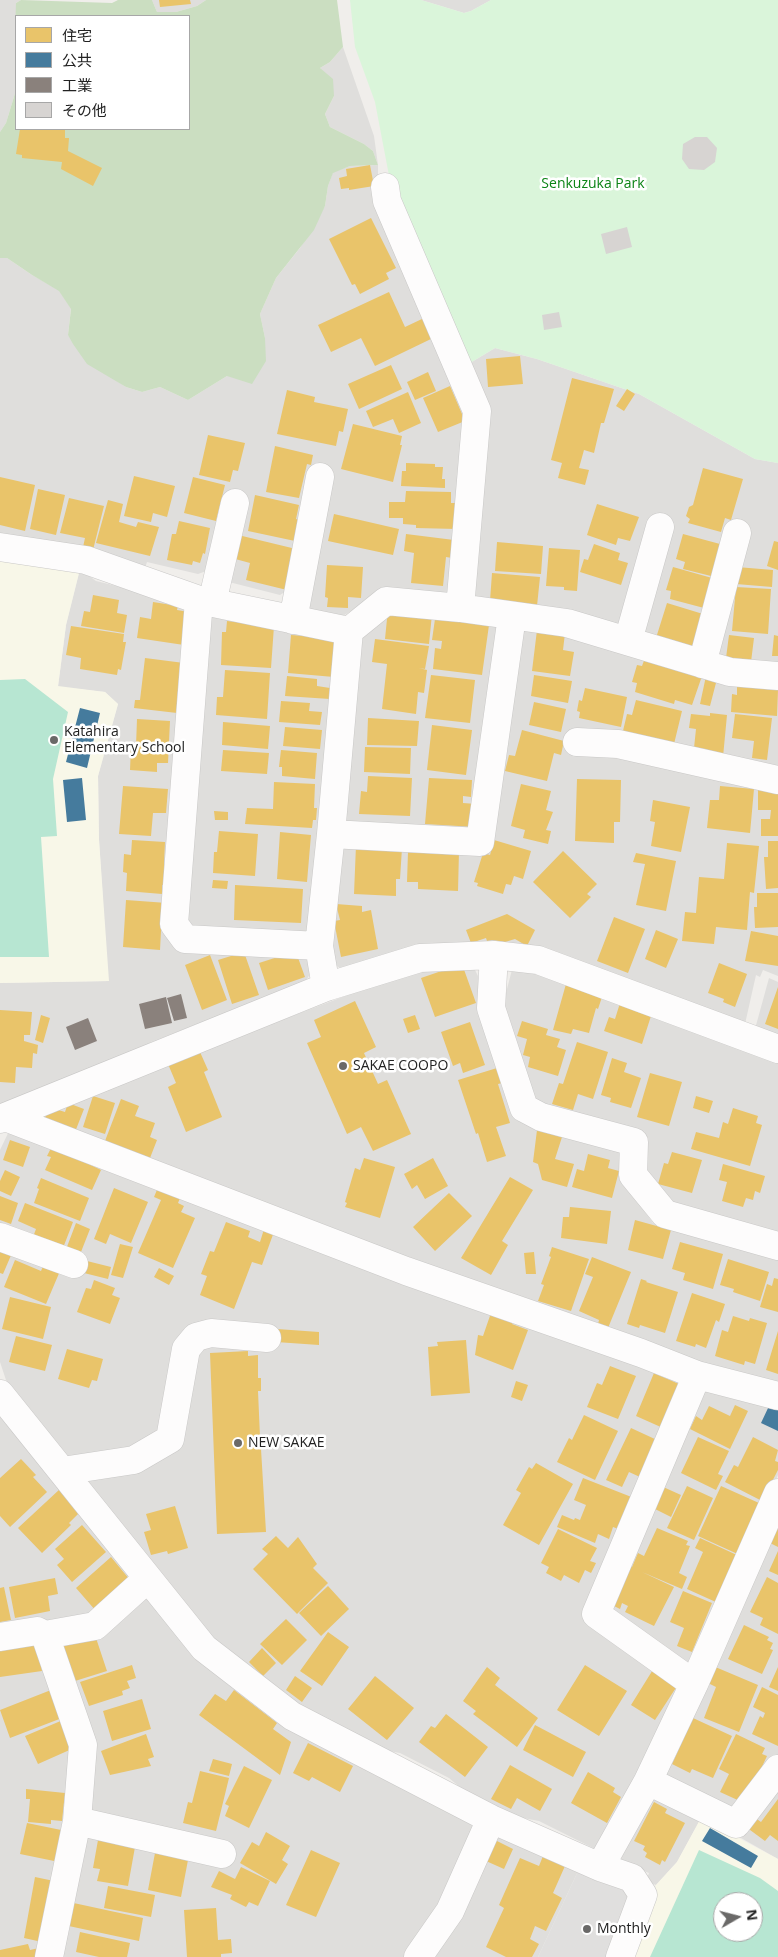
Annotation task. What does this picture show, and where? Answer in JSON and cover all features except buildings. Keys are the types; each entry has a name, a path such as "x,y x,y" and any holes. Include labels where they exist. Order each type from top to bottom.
{"street":[{"path":"385,187 387,202 477,411 460,608"},
{"path":"293,620 320,477"},
{"path":"235,503 205,602 174,924 185,939 319,946"},
{"path":"628,641 660,527"},
{"path":"702,664 737,533"},
{"path":"0,547 86,560 205,602 349,631"},
{"path":"326,987 319,946 332,834 349,631 386,601 460,608 567,623 730,672 778,676"},
{"path":"332,834 480,842 512,616"},
{"path":"577,742 618,744 778,780"},
{"path":"494,955 491,1008 524,1108 541,1117 634,1142 633,1176 665,1214 778,1246"},
{"path":"2,1118 326,987 420,958 494,955 538,960 778,1049"},
{"path":"2,1118 406,1271 641,1353 697,1375 778,1396"},
{"path":"0,1237 74,1264"},
{"path":"62,1471 134,1460 170,1439 186,1350 196,1337 212,1333 267,1338"},
{"path":"694,1684 596,1614 697,1375"},
{"path":"0,1394 204,1648 292,1716 491,1818 600,1867 632,1878 643,1895 620,1957"},
{"path":"600,1867 648,1781 694,1684 778,1493"},
{"path":"0,1637 37,1632 45,1635 95,1626 147,1579"},
{"path":"45,1635 83,1745 77,1821 49,1957"},
{"path":"648,1781 736,1824 778,1770"},
{"path":"418,1957 450,1911 491,1818"},
{"path":"77,1821 222,1854"}],"shaded area":[{"path":"0,0 21,0 16,3 15,15 15,93 6,123 0,132"},
{"path":"152,0 206,0 197,6 176,12 157,12"},
{"path":"421,0 491,0 464,13"},
{"path":"343,47 374,136 378,165 373,151 364,144 330,127 325,114 334,96 320,68 330,62"},
{"path":"378,165 378,203 469,415 452,598 381,593 341,617 308,614 289,589 280,595 225,581 212,569 198,574 147,562 145,568 0,536 0,258 7,258 59,290 71,308 68,335 108,375 126,387 142,392 160,387 188,400 227,376 265,338 260,314 276,278 300,248 325,206 328,186 333,172 350,166"},
{"path":"495,348 537,359 639,394 755,459 778,463 778,666 722,660 700,647 645,641 622,620 608,630 466,602 465,366"},
{"name":"Katahira Elementary School","path":"0,556 80,569 66,625 58,686 105,692 118,704 98,776 99,840 109,981 0,983"},
{"path":"80,569 96,581 182,602 192,616 167,937 312,959 310,974 305,982 151,1042 137,1052 0,1105 0,983 108,981 99,840 98,776 118,704 105,692 58,687 66,625"},
{"path":"389,607 493,621 503,633 478,826 466,836 349,828 340,815 356,632"},
{"path":"218,611 333,636 342,649 314,928 304,938 192,933 181,920 204,621"},
{"path":"529,625 778,685 778,976 763,970 760,977 756,975 745,1024 536,951 341,969 325,957 337,853 346,842 487,850 517,634"},
{"path":"472,964 479,978 480,1006 516,1120 622,1150 621,1179 653,1223 778,1257 778,1389 699,1369 30,1115 422,967"},
{"path":"513,966 778,1059 778,1234 668,1204 645,1172 645,1132 543,1105 531,1094 502,1008"},
{"path":"769,978 778,982 778,1038 755,1029"},
{"path":"12,1125 678,1375 684,1392 588,1613 681,1683 683,1697 595,1849 539,1821 507,1815 480,1804 449,1778 400,1753 372,1748 298,1708 211,1642 7,1383 0,1362 0,1150"},
{"path":"700,1390 778,1403 778,1475 697,1663 682,1666 610,1617"},
{"path":"0,1417 137,1579 92,1620 0,1633"},
{"path":"778,1509 778,1759 742,1806 724,1811 663,1782 693,1706"},
{"path":"145,1590 197,1656 482,1826 412,1957 56,1957 80,1841 93,1832 223,1861 236,1851 88,1816 51,1640"},
{"path":"34,1636 76,1747 42,1953 0,1957 0,1641"},
{"path":"778,1785 778,1859 741,1838"},
{"path":"652,1792 701,1818 677,1862 656,1885 646,1881 649,1873 615,1860"},
{"path":"701,1818 778,1859 778,1957 630,1957 656,1885 677,1862"},
{"path":"492,1830 579,1869 538,1957 422,1957"},
{"name":"Monthly","path":"579,1869 625,1888 633,1901 613,1957 538,1957"}],"green space":[{"path":"21,0 112,3 118,0 152,0 157,12 176,12 197,6 206,0 337,0 343,47 330,62 320,68 333,79 334,96 325,114 330,127 364,144 373,151 378,165 350,166 333,173 328,186 325,206 314,230 276,278 260,314 265,338 266,361 252,384 227,376 188,400 160,387 142,392 126,387 87,364 73,344 68,335 71,309 59,291 7,258 0,258 0,132 6,123 15,93 15,130 190,130 190,15 16,15 16,3"},
{"name":"Senkuzuka Park","path":"350,0 421,0 464,13 491,0 778,0 778,463 755,459 639,394 537,359 495,348 465,366 391,186 375,102 355,47"},
{"path":"25,679 68,712 53,779 57,836 41,837 49,957 0,957 0,680"},
{"path":"699,1850 760,1878 778,1891 778,1957 650,1957"}],"place":[{"name":"Katahira Elementary School","path":"54,740"},
{"name":"SAKAE COOPO","path":"343,1066"},
{"name":"NEW SAKAE","path":"238,1443"},
{"name":"Monthly","path":"587,1929"}]}
